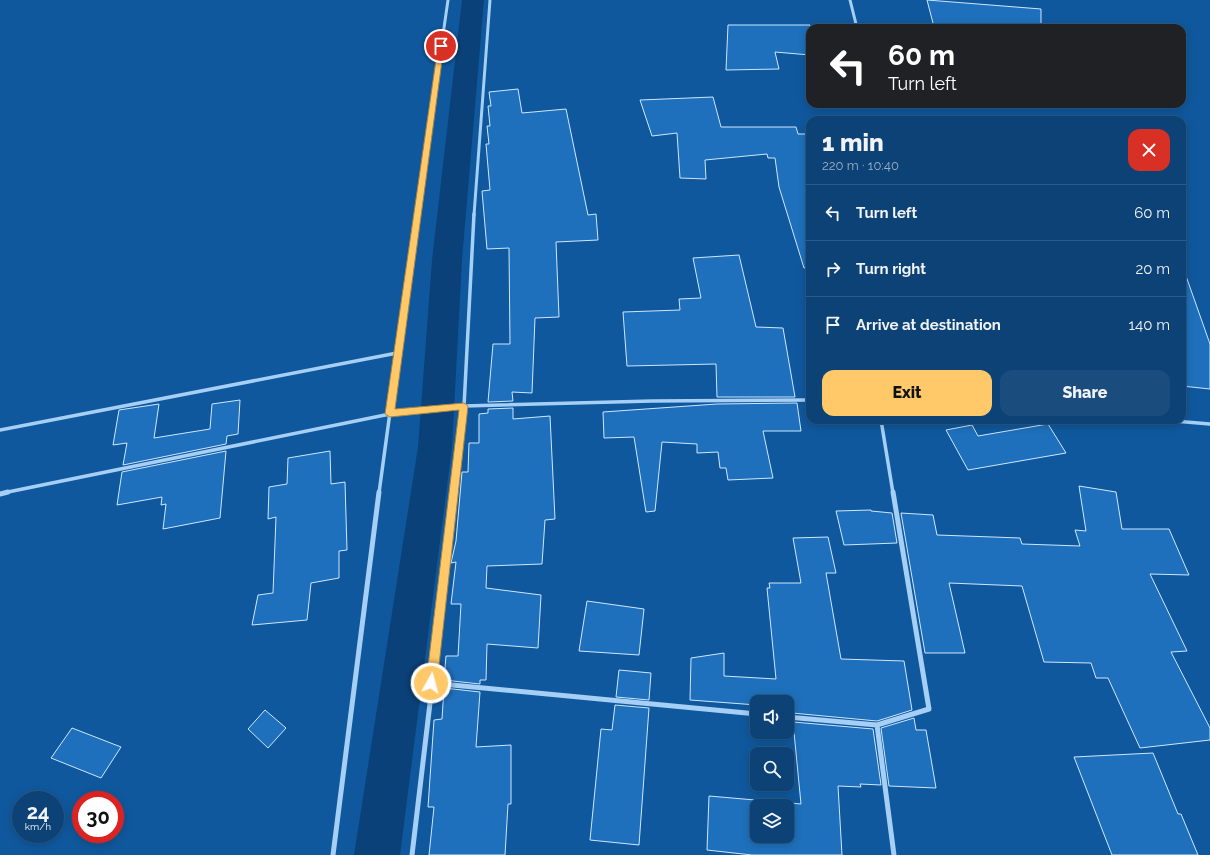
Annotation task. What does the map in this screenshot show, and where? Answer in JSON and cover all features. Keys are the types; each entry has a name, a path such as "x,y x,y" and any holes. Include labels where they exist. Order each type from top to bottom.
{"street":[{"path":"334,855 397,353 448,0"},
{"path":"412,855 464,406 474,211 490,0"},
{"path":"850,0 856,24"},
{"path":"0,430 397,353"},
{"path":"0,494 390,414 464,406 652,401 806,400"},
{"path":"1186,422 1210,424"},
{"path":"794,718 877,725 929,709 882,424"},
{"path":"431,683 750,713"},
{"path":"877,725 894,855"}],"building":[{"path":"927,0 1041,9 1041,24 933,24"},
{"path":"728,25 806,25 806,55 775,52 779,69 726,70"},
{"path":"518,89 522,113 566,109 588,215 596,214 598,240 556,242 559,317 535,318 532,393 512,392 513,401 488,402 493,344 510,344 509,248 487,249 482,191 490,190 486,144 489,144 487,126 490,126 488,106 491,106 489,92"},
{"path":"713,97 721,127 796,127 798,134 806,134 806,268 804,268 779,187 775,158 768,158 767,154 705,160 706,179 680,178 677,133 652,136 640,100"},
{"path":"739,255 756,327 783,328 795,397 717,397 716,364 627,366 623,312 680,310 679,299 701,298 693,258"},
{"path":"1186,276 1210,344 1210,389 1186,386"},
{"path":"240,400 238,434 227,436 226,444 123,465 127,443 113,445 119,410 159,404 154,438 210,429 212,404"},
{"path":"797,403 801,431 763,431 773,478 728,480 726,468 720,468 718,452 697,453 697,444 662,442 655,511 646,512 634,437 604,438 603,412 717,404"},
{"path":"513,408 513,419 550,416 555,519 545,520 542,564 487,566 486,588 541,595 538,648 487,644 486,680 480,680 480,684 444,680 446,656 458,656 461,604 451,604 456,562 451,563 456,541 462,472 468,472 469,443 479,443 479,414 488,413 488,409"},
{"path":"1048,424 1066,453 968,470 946,430 972,425 978,436"},
{"path":"226,451 220,518 163,529 166,504 161,505 162,497 117,505 122,472"},
{"path":"330,451 331,484 345,482 347,550 339,551 339,578 311,583 307,620 252,625 258,595 273,593 276,517 268,519 269,487 287,484 288,458"},
{"path":"1079,486 1116,492 1122,529 1169,529 1189,575 1150,574 1187,651 1171,652 1210,728 1210,740 1140,748 1108,678 1096,678 1091,663 1044,662 1022,586 949,583 965,653 925,653 901,513 933,515 937,535 1020,538 1022,544 1080,546 1075,530 1086,531"},
{"path":"871,510 892,513 897,543 844,545 836,511"},
{"path":"828,537 836,573 826,573 841,659 904,661 912,710 877,721 794,713 794,695 750,695 750,704 690,700 691,658 724,653 724,676 776,679 767,588 770,588 769,583 801,583 793,538"},
{"path":"587,601 644,609 639,655 579,651"},
{"path":"619,670 651,673 649,700 616,697"},
{"path":"444,688 480,692 476,747 511,745 511,804 508,804 505,855 429,855 434,807 428,807 434,720 442,719"},
{"path":"615,705 649,708 639,845 590,840 601,729 612,730"},
{"path":"265,710 286,728 268,748 248,729"},
{"path":"914,718 916,730 926,730 936,788 889,786 881,728"},
{"path":"794,722 873,729 881,785 860,784 861,787 838,786 842,855 752,855 707,850 709,796 750,800 750,843 794,843 794,803 801,804"},
{"path":"72,728 121,747 101,778 51,758"},
{"path":"1153,753 1178,814 1181,814 1198,855 1112,855 1074,757"}],"waterway":[{"path":"377,855 435,447 447,260 473,0"}],"route":[{"path":"431,683 463,426 464,406 390,414 397,353 441,46"}]}
